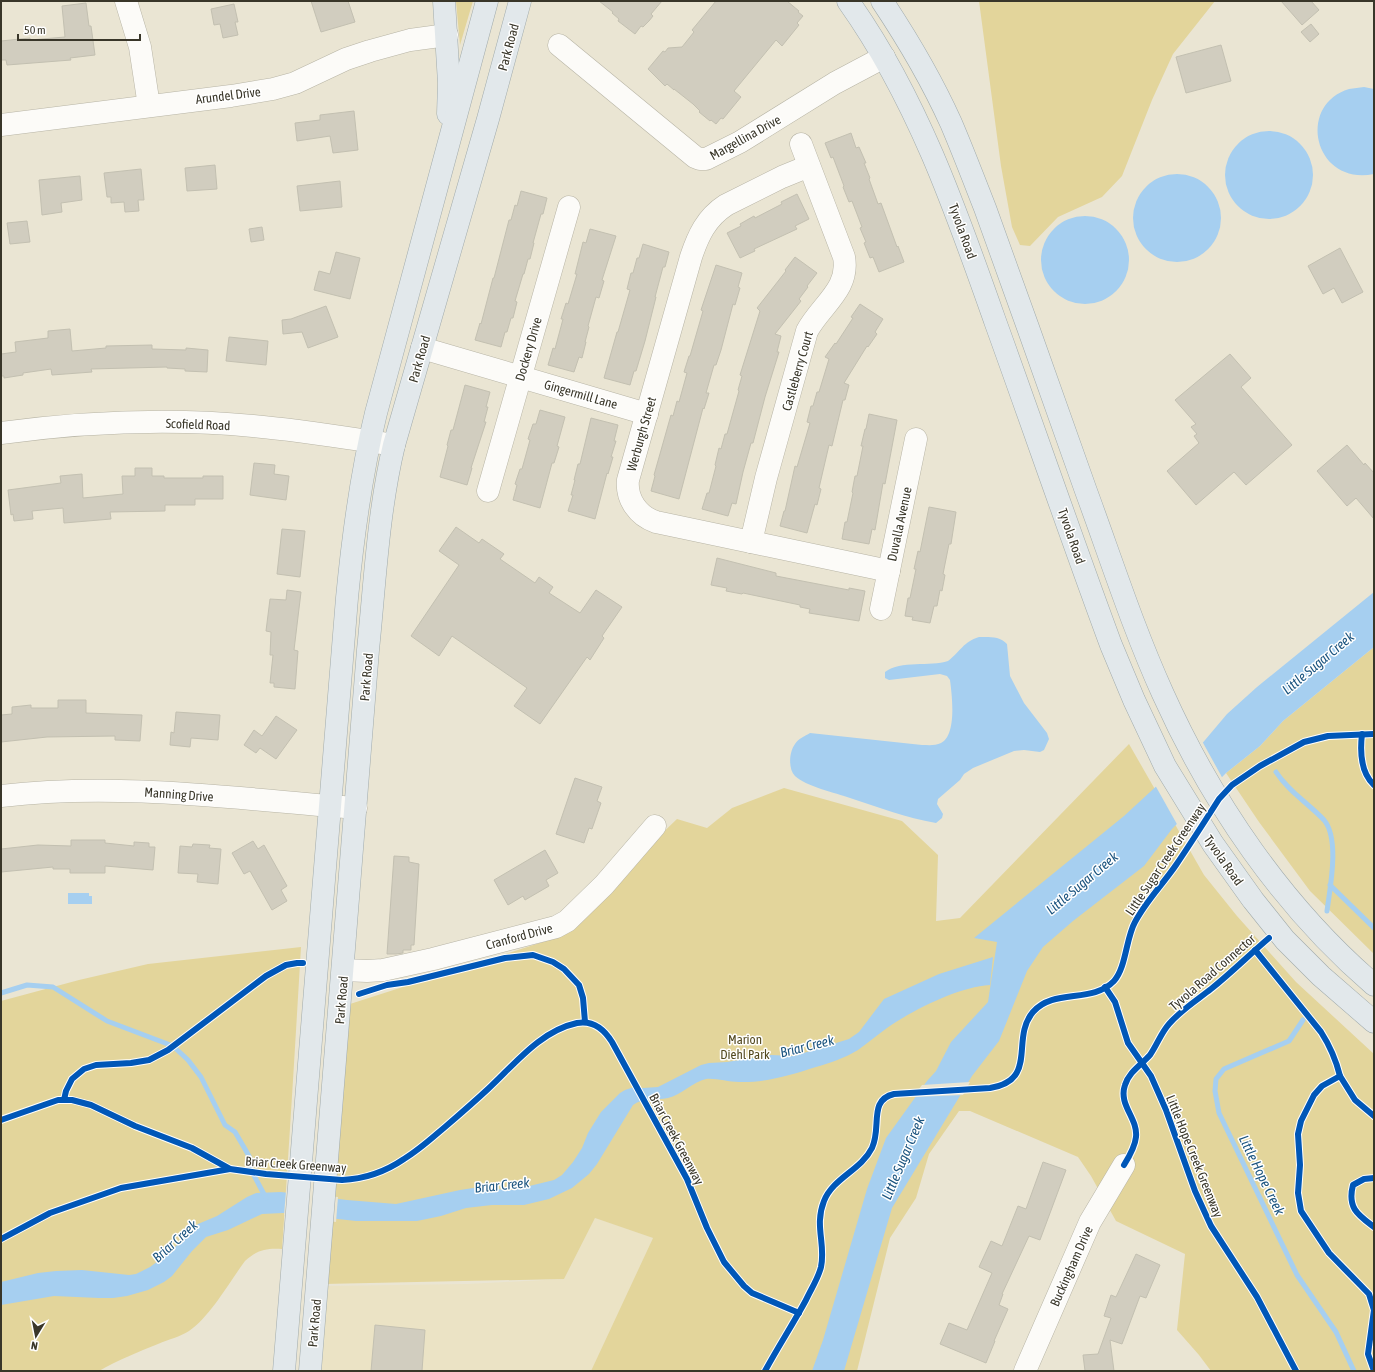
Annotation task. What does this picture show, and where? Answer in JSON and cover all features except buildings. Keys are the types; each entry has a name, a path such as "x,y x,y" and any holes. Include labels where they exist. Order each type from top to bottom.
{"main road":[{"path":"440,178 449,104 450,83 444,1"},
{"name":"Park Road","path":"284,1371 351,552 355,522 369,441 487,1"},
{"name":"Park Road","path":"310,1371 326,1164 384,492 394,445 514,28 520,1"},
{"name":"Tyvola Road","path":"848,1 884,57 918,121 945,184 976,265 1111,645 1165,766 1196,819 1252,900 1285,940 1321,976 1374,1022"},
{"path":"882,1 906,39 934,89 963,152 985,208 1120,588 1148,659 1172,712 1207,779 1275,882 1307,920 1341,955 1374,985"}],"street":[{"path":"126,1 140,47 149,106"},
{"name":"Arundel Drive","path":"1,125 231,96 273,89 295,83 334,64 370,51 410,40 446,35"},
{"name":"Margellina Drive","path":"559,45 695,157 703,160 740,142 835,83 884,57"},
{"name":"Castleberry Court","path":"751,542 766,478 807,331 813,320 838,289 845,270 844,257 801,144"},
{"name":"Werburgh Street","path":"809,166 782,177 728,204 713,215 698,236 627,486 630,497 639,512 650,520 656,522 889,571"},
{"name":"Dockery Drive","path":"488,491 569,207"},
{"name":"Gingermill Lane","path":"422,348 647,414"},
{"name":"Scofield Road","path":"1,433 100,424 195,423 252,426 333,435 394,445"},
{"name":"Duvalla Avenue","path":"881,609 916,439"},
{"name":"Manning Drive","path":"1,796 63,791 120,790 356,808"},
{"name":"Cranford Drive","path":"343,970 383,970 433,959 556,927 567,921 604,885 655,826"},
{"name":"Buckingham Drive","path":"1024,1371 1090,1222 1124,1165"}],"shaded area":[{"path":"595,1218 653,1238 591,1371 315,1371 324,1286 467,1284 564,1279"}],"green space":[{"path":"456,1 473,1 460,45"},
{"path":"979,1 1215,1 1173,54 1152,100 1122,176 1102,197 1058,217 1030,246 1020,245 1012,227 1001,166"},
{"path":"1374,647 1374,954 1310,891 1259,822 1226,773 1260,746 1283,721"},
{"name":"Marion Diehl Park","path":"1129,744 1204,875 1237,916 1296,982 1374,1054 1374,1371 1211,1371 1177,1330 1185,1254 1116,1221 1091,1176 1078,1157 970,1111 959,1111 929,1154 916,1198 890,1238 857,1371 591,1371 653,1238 595,1218 564,1279 323,1284 350,1004 552,939 677,819 707,828 732,808 784,788 902,821 938,855 936,921 960,918"},
{"path":"301,947 282,1249 262,1250 245,1261 212,1308 197,1325 186,1333 128,1356 99,1371 1,1371 1,1001 79,980 148,964"}],"water":[{"path":"1364,87 1374,89 1374,174 1354,174 1337,168 1326,157 1319,142 1318,126 1322,111 1332,98 1349,89"},
{"path":"1269,131 1286,134 1300,144 1310,158 1313,175 1310,192 1300,206 1286,216 1269,219 1252,216 1238,206 1228,192 1225,175 1228,158 1238,144 1252,134"},
{"path":"1177,174 1194,177 1208,187 1218,201 1221,218 1218,235 1208,249 1194,259 1177,262 1160,259 1146,249 1136,235 1133,218 1136,201 1146,187 1160,177"},
{"path":"1085,216 1102,219 1116,229 1126,243 1129,260 1126,277 1116,291 1102,301 1085,304 1068,301 1054,291 1044,277 1041,260 1044,243 1054,229 1068,219"},
{"name":"Little Sugar Creek","path":"1374,592 1374,647 1283,721 1260,746 1226,773 1172,829 1144,866 1073,921 1043,947 1027,971 999,1041 972,1076 892,1208 844,1371 812,1371 823,1340 867,1189 886,1138 927,1081 936,1071 951,1042 988,1002 997,942 974,938 1124,816 1200,746 1227,714 1257,687"},
{"path":"979,637 998,638 1007,644 1010,676 1024,703 1047,733 1049,739 1044,750 1040,752 1024,750 1014,751 973,768 964,774 960,780 938,799 937,804 943,814 942,818 936,823 903,815 821,789 800,780 795,776 790,765 791,751 798,741 810,733 922,745 934,745 941,743 946,739 949,732 952,714 952,695 950,680 947,676 940,674 889,680 885,678 885,672 899,666 933,664 948,661 969,641"},
{"path":"68,893 89,893 89,896 92,896 92,904 68,904"},
{"path":"993,957 990,985 964,990 936,1000 898,1021 858,1050 843,1058 797,1073 768,1080 739,1082 706,1079 668,1098 645,1100 633,1105 597,1164 589,1174 572,1188 549,1199 524,1205 492,1205 466,1208 441,1216 417,1221 356,1221 283,1213 262,1214 228,1230 206,1237 192,1251 172,1276 148,1290 113,1298 54,1296 1,1305 1,1282 38,1273 82,1270 129,1275 136,1274 150,1267 169,1253 198,1224 217,1216 256,1193 281,1192 396,1204 473,1188 513,1190 554,1180 562,1175 573,1162 601,1112 625,1090 634,1087 658,1087 701,1065 709,1063 727,1062 771,1055 794,1056 849,1039 859,1032 884,999 939,974"}],"pier":[{"path":"1202,741 1223,779 1178,826 1155,785"},
{"path":"970,1082 963,1095 913,1097 922,1085"},
{"path":"286,1191 338,1197 336,1222 284,1215"}],"waterway":[{"name":"Little Hope Creek","path":"1276,772 1287,786 1324,820 1329,828 1332,839 1333,864 1327,911"},
{"path":"1330,885 1374,928"},
{"path":"1,993 27,985 53,987 107,1021 173,1046 188,1060 201,1077 225,1125 235,1132 250,1158 250,1168 266,1198"},
{"name":"Little Hope Creek","path":"1303,1020 1289,1041 1224,1069 1216,1079 1215,1091 1219,1113 1297,1275 1336,1332 1354,1371"}],"cycle path":[{"path":"1362,734 1362,761 1366,774 1374,785"},
{"name":"Little Sugar Creek Greenway","path":"765,1371 806,1300 820,1271 822,1259 820,1219 824,1201 834,1186 861,1162 872,1148 875,1140 878,1108 881,1102 886,1097 894,1094 990,1088 1005,1084 1014,1077 1019,1068 1023,1034 1033,1012 1051,1000 1095,992 1105,988 1114,981 1124,961 1132,929 1139,914 1176,865 1219,799 1232,785 1260,766 1304,742 1328,736 1374,734"},
{"name":"Tyvola Road Connector","path":"1124,1165 1130,1155 1136,1137 1136,1130 1124,1099 1125,1085 1129,1076 1150,1055 1164,1031 1174,1019 1269,938"},
{"name":"Tyvola Road Connector","path":"1255,950 1321,1032 1337,1064 1340,1076"},
{"path":"359,994 387,985 408,982 505,958 533,955 553,962 564,969 579,985 583,998 585,1022"},
{"path":"64,1100 66,1091 72,1079 84,1069 96,1065 131,1063 149,1060 168,1050 266,976 286,965 303,963"},
{"name":"Little Hope Creek Greenway","path":"1105,987 1115,1002 1128,1043 1151,1076 1166,1110 1195,1191 1211,1226 1257,1297 1296,1371"},
{"name":"Briar Creek Greenway","path":"1,1120 58,1100 72,1100 91,1105 135,1126 192,1148 230,1169 266,1174 342,1180 359,1178 390,1168 420,1148 498,1080 528,1050 551,1033 577,1023 583,1022 593,1024 602,1029 612,1042 687,1179 707,1228 724,1262 744,1286 752,1293 799,1313"},
{"path":"1374,1116 1355,1100 1340,1076 1322,1086 1314,1095 1301,1121 1298,1134 1300,1165 1298,1193 1301,1211 1329,1253 1369,1294 1374,1310 1368,1354 1374,1371"},
{"path":"1,1239 50,1213 121,1188 230,1169"},
{"path":"1374,1178 1364,1179 1353,1185 1352,1193 1352,1200 1355,1210 1363,1219 1374,1227"}],"water label":[{"name":"Briar Creek","path":"807,1046"},
{"name":"Briar Creek","path":"502,1185"},
{"name":"Briar Creek","path":"175,1241"}]}
